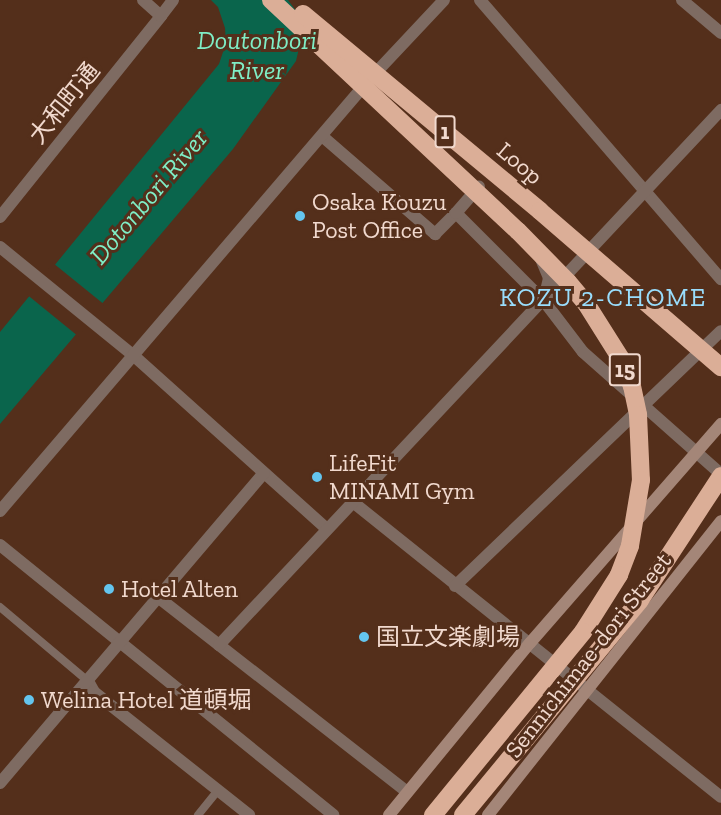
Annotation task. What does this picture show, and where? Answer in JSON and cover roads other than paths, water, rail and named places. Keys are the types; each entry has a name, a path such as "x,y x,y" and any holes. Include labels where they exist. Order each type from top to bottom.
{"highway":[{"name":"15","path":"271,0 518,231 568,282 587,305 621,358 632,386 638,415 641,480 630,546 619,575 583,632 433,815"},
{"name":"Loop","path":"285,0 540,211 721,367"},
{"path":"295,0 329,44 368,81"},
{"path":"463,815 640,600 721,475"}],"main road":[{"name":"Sennichimae-dori Street","path":"389,815 530,644 721,424"},
{"name":"Sennichimae-dori Street","path":"488,815 721,520"}],"street":[{"path":"143,0 161,16"},
{"name":"大和町通","path":"0,217 173,0"},
{"path":"0,511 368,81 444,0"},
{"path":"480,0 721,279"},
{"path":"682,0 721,33"},
{"path":"368,81 520,224 532,240 549,278 544,301"},
{"path":"219,645 326,528 354,503 721,110"},
{"path":"322,136 435,234 480,185"},
{"path":"456,213 544,301 583,352 721,475"},
{"path":"0,247 133,356 326,528"},
{"path":"455,586 721,332"},
{"path":"0,783 264,473"},
{"path":"354,503 455,586 588,688 721,797"},
{"path":"0,545 334,815"},
{"path":"159,598 407,792"},
{"path":"88,681 94,692 249,815"}],"lane":[{"path":"0,607 88,681"},
{"path":"198,815 218,790"}],"water":[{"name":"Doutonbori River","path":"211,0 288,0 299,15 303,31 296,61 233,149 0,424 0,332 219,64 226,43 225,28 218,7"}],"place":[{"name":"Osaka Kouzu Post Office","path":"300,216"},
{"name":"LifeFit MINAMI Gym","path":"317,477"},
{"name":"Hotel Alten","path":"109,589"},
{"name":"国立文楽劇場","path":"364,637"},
{"name":"Welina Hotel 道頓堀","path":"29,700"}],"district":[{"name":"KOZU 2-CHOME","path":"603,298"}],"water label":[{"name":"Dotonbori River","path":"149,197"}]}
